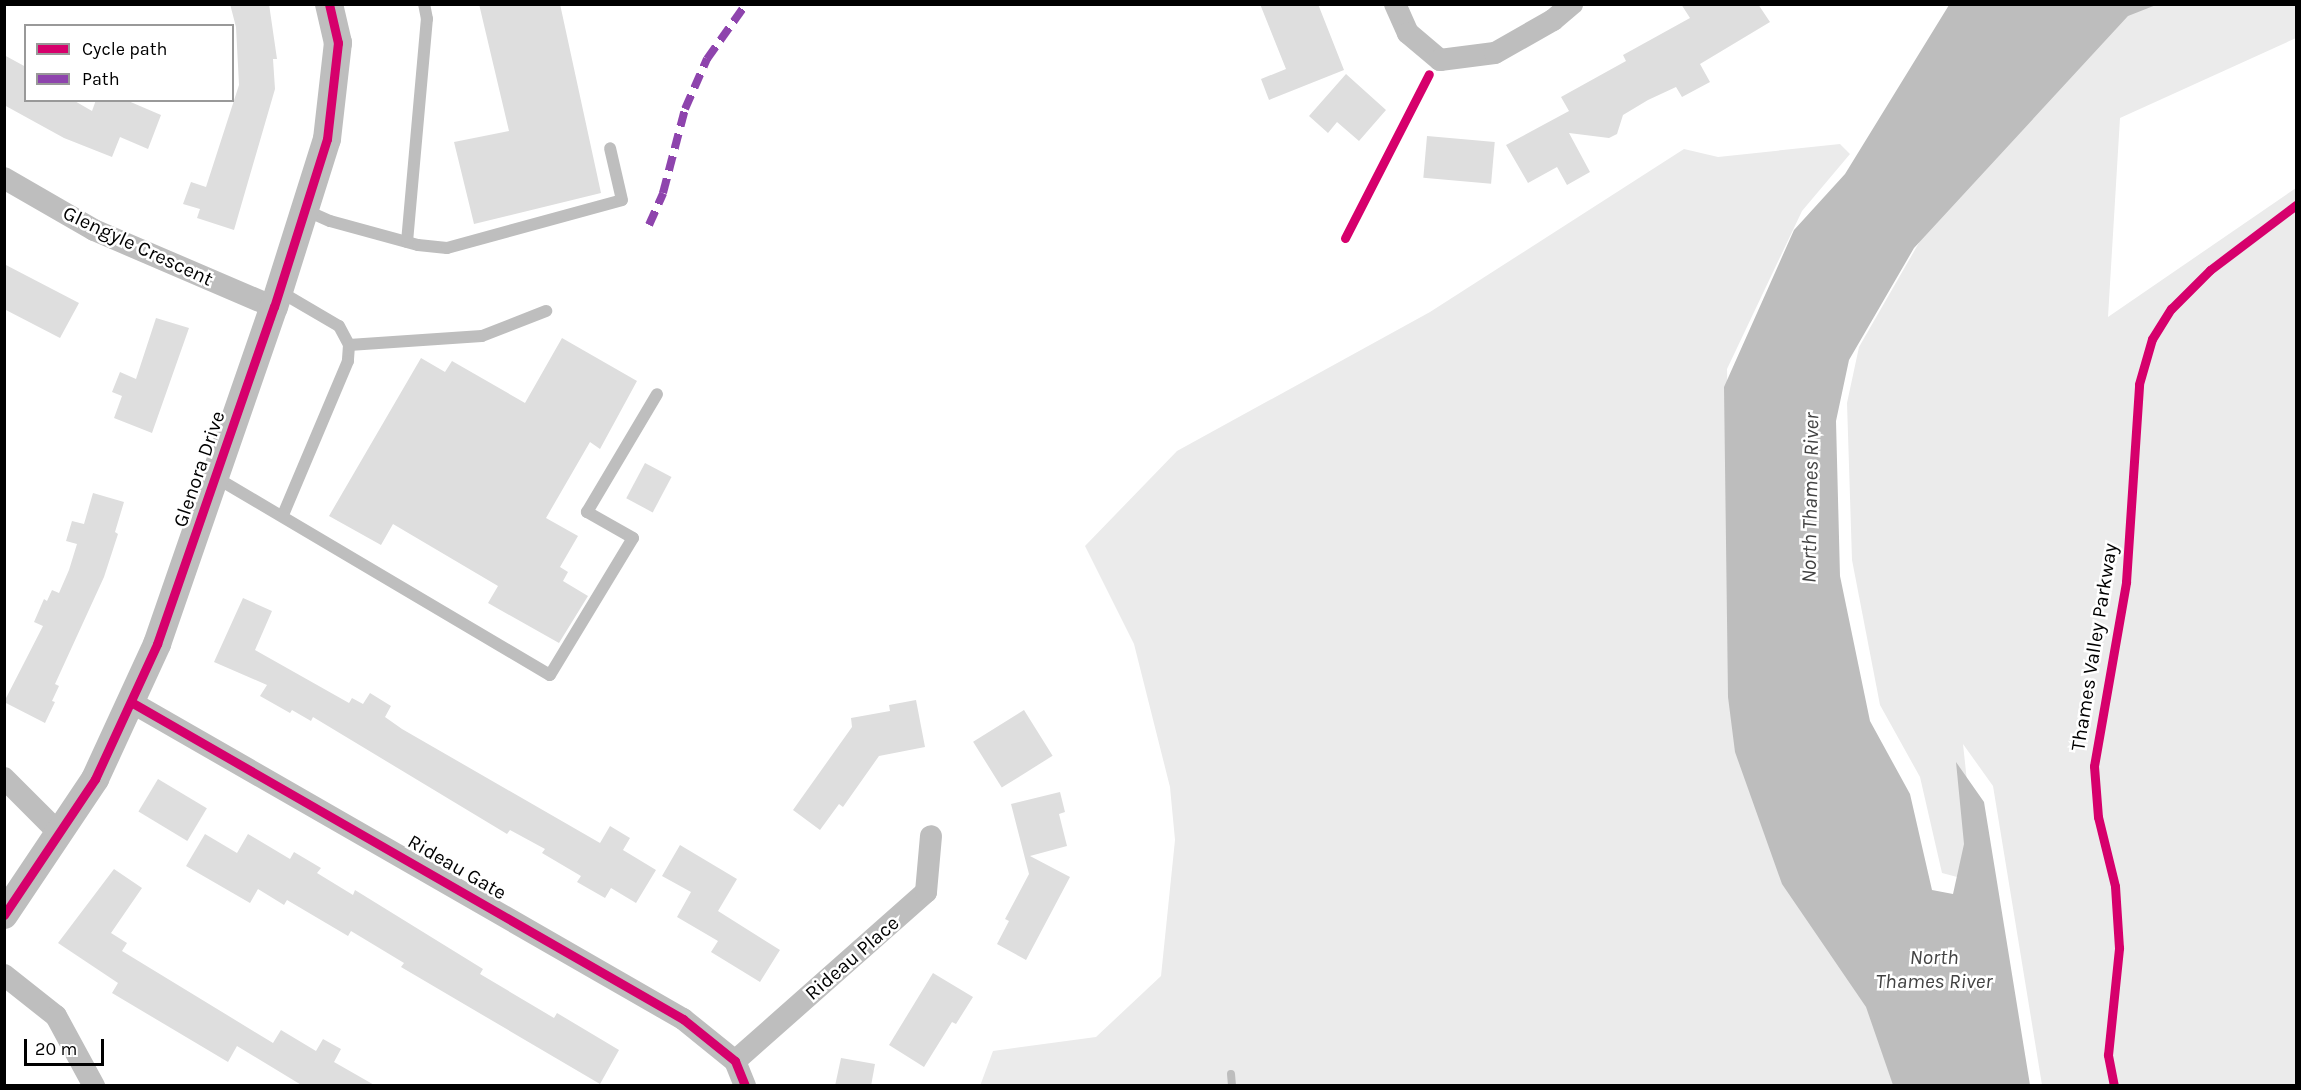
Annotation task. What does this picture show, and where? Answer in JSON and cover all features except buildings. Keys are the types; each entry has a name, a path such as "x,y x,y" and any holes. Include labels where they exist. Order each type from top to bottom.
{"street":[{"name":"Glenora Drive","path":"4,915 95,779 157,644 277,299 327,139 335,93 338,43 329,4"},
{"path":"1395,4 1408,33 1440,60 1495,53 1552,20 1572,4"},
{"name":"Glengyle Crescent","path":"4,178 94,230 277,299"},
{"name":"Rideau Gate","path":"131,702 683,1019 735,1061 745,1086"},
{"path":"4,778 60,834"},
{"name":"Rideau Place","path":"735,1061 926,892 931,836"},
{"path":"4,975 56,1016 94,1086"}],"lane":[{"path":"407,242 428,20 424,4"},
{"path":"305,210 330,221 407,242 447,248 622,200 610,148"},
{"path":"277,299 339,326 349,345 348,361 283,515"},
{"path":"349,345 482,336 546,311"},
{"path":"215,477 283,515 550,675 633,538 587,512 657,394"}],"shaded area":[{"path":"2136,5 2296,5 2296,38 2120,118 2108,317 2296,188 2296,1085 2042,1085 1993,786 1963,744 1972,828 1961,878 1942,873 1920,777 1880,705 1852,560 1847,403 1859,347 1924,234"},
{"path":"1840,144 1850,154 1802,211 1727,369 1734,681 1872,993 1901,1085 980,1086 993,1051 1096,1037 1161,976 1175,840 1170,787 1134,644 1085,546 1177,451 1430,312 1684,149 1718,157"}],"water":[{"name":"North Thames River","path":"1949,5 2156,5 2128,16 1914,248 1849,360 1836,421 1840,576 1870,721 1910,794 1932,890 1953,894 1964,844 1956,762 1984,802 2030,1085 1893,1085 1866,1007 1782,884 1735,752 1728,697 1724,387 1794,230 1845,174"}],"waterway":[{"path":"1231,1074 1232,1086"}],"marked path":[{"path":"649,225 663,193 685,109 707,59 746,4"}],"cycle path":[{"path":"4,915 95,779 157,644 274,307 327,139 338,43 329,4"},
{"path":"1345,238 1429,74"},
{"name":"Thames Valley Parkway","path":"2114,1086 2108,1055 2119,948 2115,886 2098,817 2094,766 2126,582 2139,384 2152,339 2171,309 2210,270 2296,205"},
{"path":"131,702 683,1019 735,1061 745,1086"}]}
